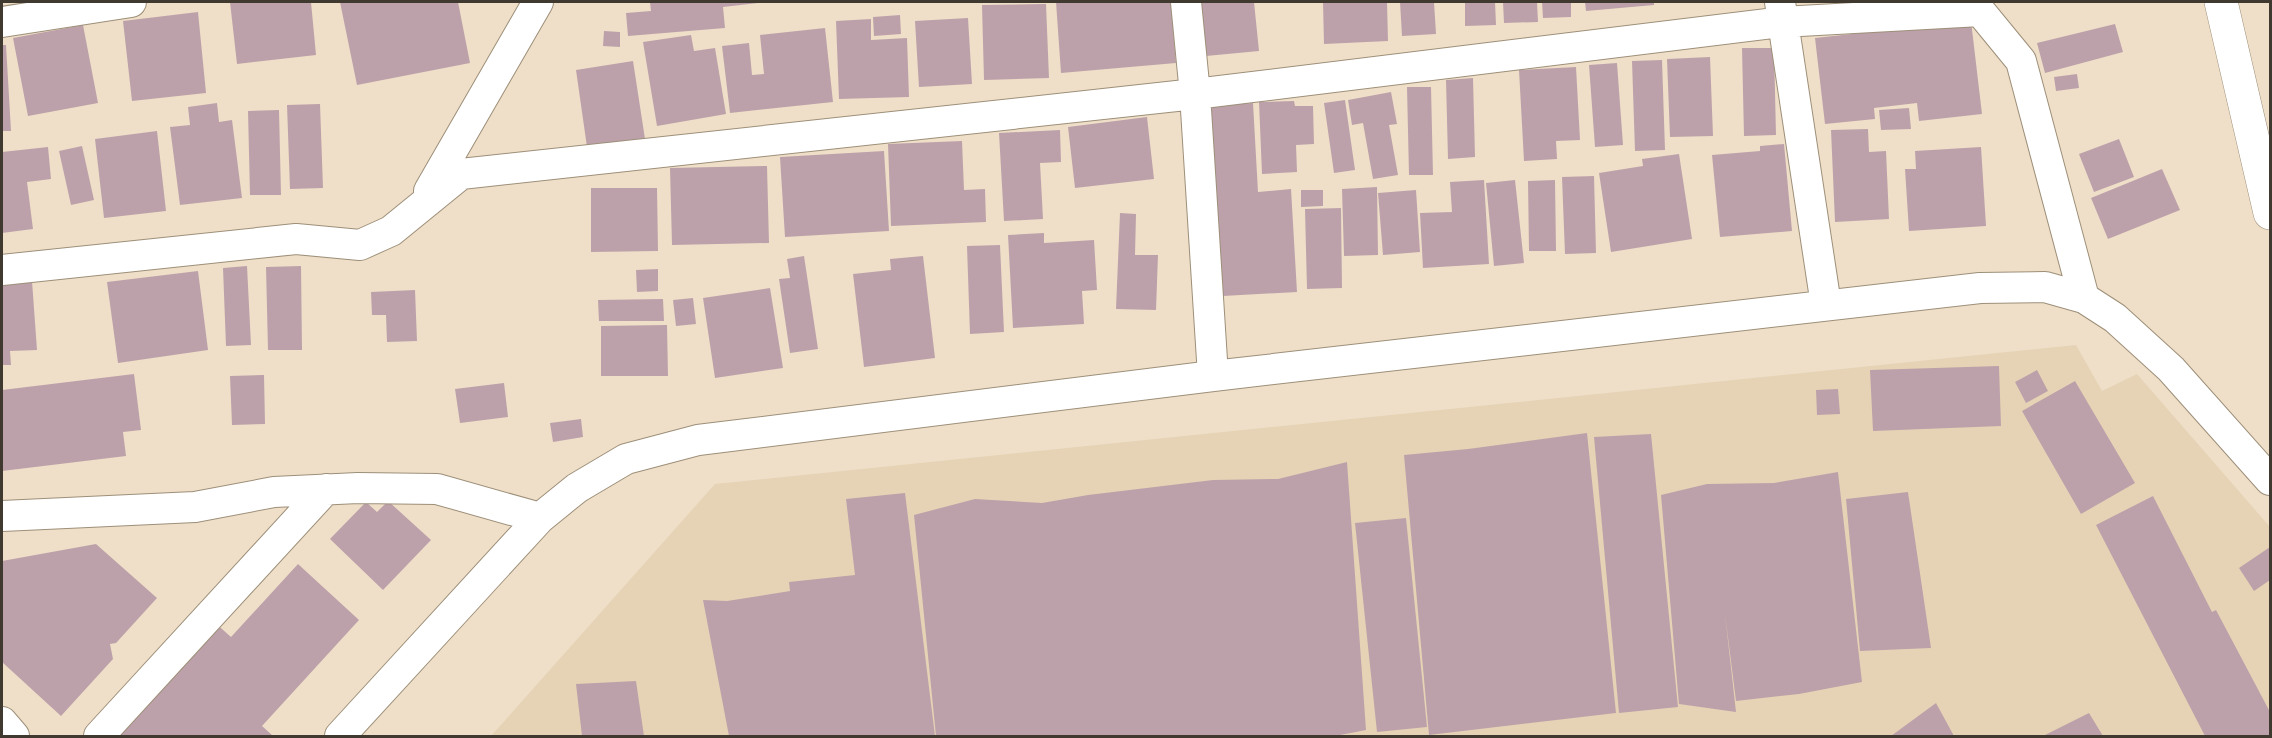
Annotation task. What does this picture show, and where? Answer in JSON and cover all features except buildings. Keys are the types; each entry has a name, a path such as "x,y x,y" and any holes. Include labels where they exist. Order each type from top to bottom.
{"highway":[{"path":"2221,2 2271,213"}],"street":[{"path":"2,22 131,2"},
{"path":"420,207 538,2"},
{"path":"1186,2 1195,94 1213,376"},
{"path":"2,270 296,239 360,245 391,231 461,174 1195,94 1781,12 1980,11 2021,61 2084,298"},
{"path":"1781,12 1826,305"},
{"path":"340,736 540,518 577,488 626,459 698,440 1213,376 1826,305 1980,288 2045,286 2084,298 2115,318 2171,369 2271,480"},
{"path":"2,516 195,507 274,492 326,489 437,489 540,518"},
{"path":"99,736 326,489"},
{"path":"2,722 14,736"}],"shaded area":[{"path":"2076,345 2102,391 2137,374 2270,527 2270,736 491,736 715,484"}]}
